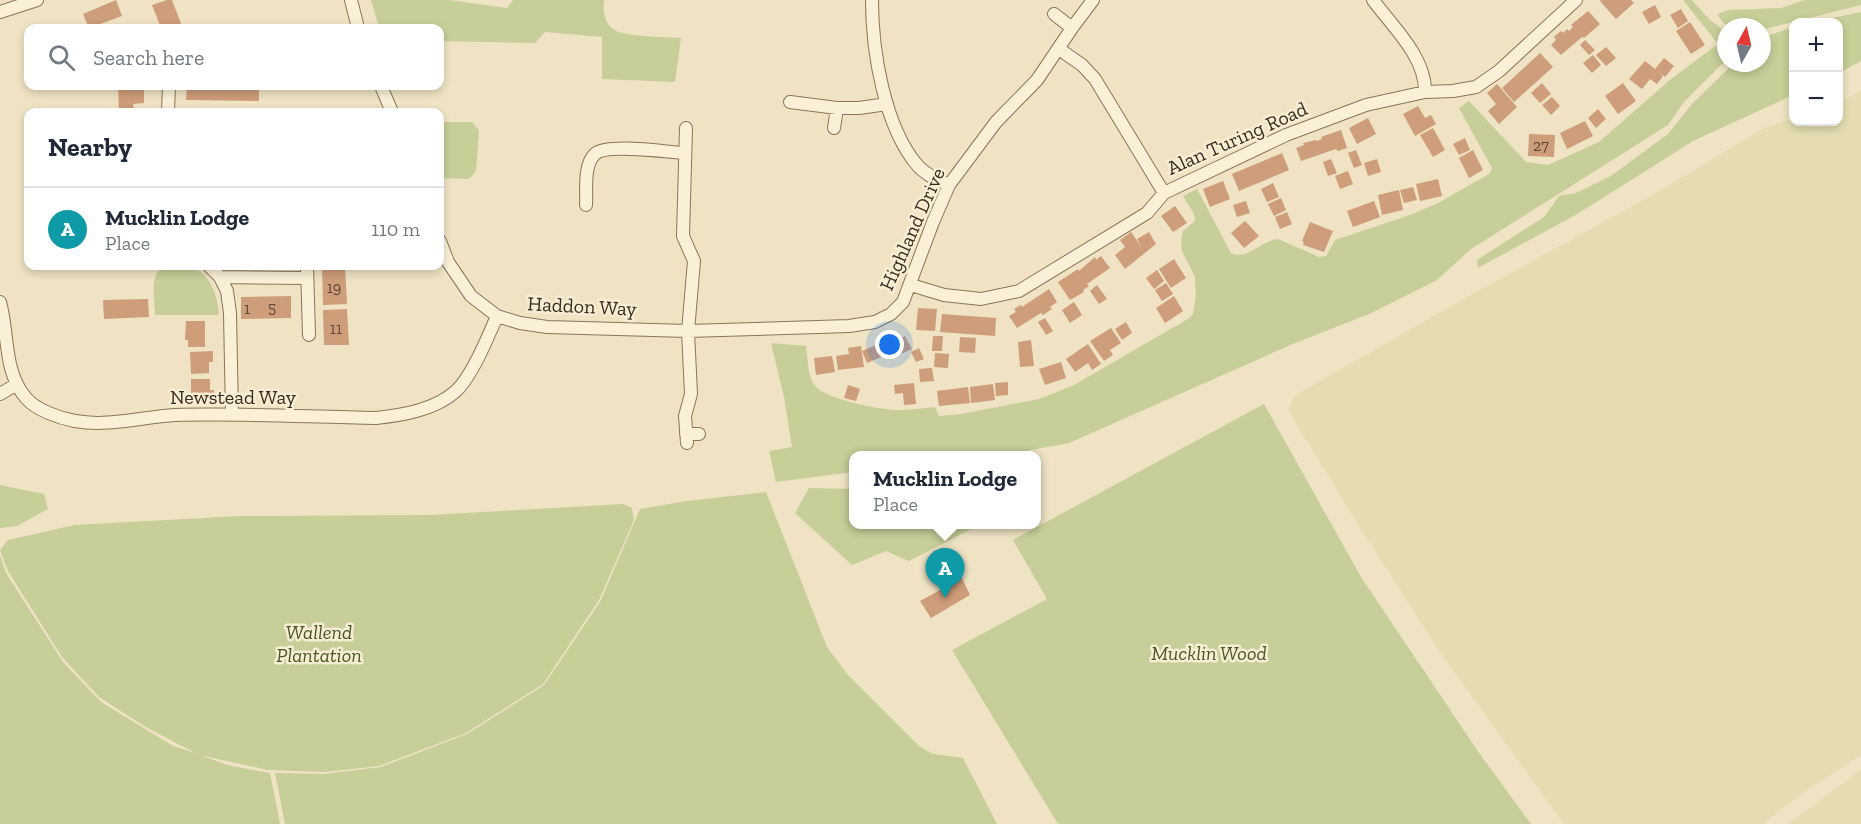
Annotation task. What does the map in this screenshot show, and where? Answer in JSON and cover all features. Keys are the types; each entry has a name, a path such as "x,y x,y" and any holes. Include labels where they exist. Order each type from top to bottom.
{"street":[{"path":"0,12 37,0"},
{"path":"351,0 357,24"},
{"path":"872,0 872,34 887,104 904,147 919,167 932,177 949,185"},
{"name":"Highland Drive","path":"762,328 849,326 875,322 891,314 903,302 911,285 933,222 949,185 996,122 1038,80 1093,0"},
{"path":"1373,0 1411,50 1422,70 1425,92"},
{"name":"Alan Turing Road","path":"911,285 944,295 981,298 1019,291 1147,213 1164,193 1286,135 1365,105 1425,92 1476,87 1499,71 1576,0"},
{"path":"1054,14 1072,28"},
{"path":"1059,49 1082,65 1095,79 1164,193"},
{"path":"168,108 169,90"},
{"path":"383,90 390,108"},
{"path":"790,102 837,108 887,104"},
{"path":"834,128 837,108"},
{"path":"686,128 683,236 694,261 688,331 691,394 685,416 691,437"},
{"path":"586,205 587,174 590,161 596,153 610,149 684,153"},
{"name":"Haddon Way","path":"444,253 447,262 471,296 497,316 520,323 547,327 688,331 762,328"},
{"path":"212,270 220,277 227,291 230,313 232,415"},
{"path":"220,277 307,272 309,335"},
{"name":"Newstead Way","path":"0,302 4,317 7,355 17,384 31,403 74,421 103,423 175,416 376,418 405,415 429,407 456,391 478,358 497,316"},
{"path":"0,394 17,384"}],"shaded area":[{"path":"1861,90 1861,755 1804,792 1763,824 1564,824 1440,652 1355,520 1294,420 1289,410 1293,398 1476,292 1656,193 1764,128 1789,120 1789,126 1843,126 1843,101"},
{"path":"1861,769 1861,824 1788,824 1847,780"}],"green space":[{"path":"371,0 449,0 507,8 513,0 604,0 605,16 608,24 614,30 637,35 681,38 675,82 602,79 602,37 545,32 535,43 444,41 444,24 378,24"},
{"path":"1683,0 1692,0 1717,25 1717,43"},
{"path":"1805,0 1861,0 1861,5 1809,18 1789,18 1789,23 1771,28 1771,18 1720,18 1718,14 1728,10 1781,8"},
{"path":"1861,12 1861,61 1843,71 1843,18 1832,18"},
{"path":"1789,28 1789,97 1693,141 1579,213 1478,268 1477,260 1544,217 1559,196 1576,193 1611,176 1668,134 1692,104 1725,72 1771,72 1771,35"},
{"path":"1717,45 1717,69 1684,102 1668,125 1471,249 1437,280 1369,314 1295,343 1069,443 1026,451 849,451 849,473 776,482 769,451 792,447 784,397 771,343 806,346 809,372 815,386 831,396 868,406 899,410 935,407 939,416 1039,399 1074,385 1193,314 1196,294 1195,277 1182,251 1181,240 1183,231 1195,221 1194,214 1183,196 1197,189 1231,253 1243,254 1278,239 1319,257 1326,256 1335,240 1413,214 1438,203 1489,174 1492,168 1459,108 1469,101 1526,162 1548,165 1599,142 1671,79"},
{"path":"444,122 472,122 479,130 476,171 469,179 444,178"},
{"path":"160,270 196,270 200,272 211,284 217,299 219,315 155,315 154,280"},
{"name":"Mucklin Wood","path":"1264,404 1361,577 1477,750 1531,824 1058,824 952,650 1047,599 1013,540 1033,529 1041,529 1041,525"},
{"path":"0,485 44,494 48,509 17,526 0,528"},
{"path":"809,488 849,489 849,529 971,529 909,561 886,551 852,565 795,513"},
{"path":"766,492 827,647 848,675 919,746 933,754 963,758 997,824 285,824 275,773 324,774 381,767 467,734 544,685 600,602 640,509"},
{"name":"Wallend Plantation","path":"623,504 632,508 634,520 599,600 543,684 466,733 379,766 325,772 267,770 200,755 227,765 270,773 280,824 0,824 0,555 6,573 63,662 101,702 173,746 195,753 144,726 99,697 62,657 8,571 0,550 8,540 75,525 241,516 430,515"}],"building":[{"path":"116,0 122,16 100,24 87,24 83,14"},
{"path":"172,0 181,24 159,24 152,5"},
{"path":"1601,0 1631,0 1634,3 1616,19"},
{"path":"1655,5 1661,17 1649,24 1642,12"},
{"path":"1681,9 1688,21 1678,28 1670,15"},
{"path":"1588,11 1600,24 1561,55 1551,45 1556,40 1554,37 1561,31 1563,33 1567,29 1569,31 1573,27 1571,25"},
{"path":"1690,22 1705,45 1691,54 1676,31"},
{"path":"1585,40 1595,50 1589,55 1580,45"},
{"path":"1606,47 1616,58 1606,66 1596,55"},
{"path":"1540,53 1553,67 1514,102 1502,88"},
{"path":"1593,55 1601,65 1592,73 1583,63"},
{"path":"1664,58 1674,66 1665,77 1659,71 1663,76 1657,84 1650,79 1642,89 1629,79 1645,61 1655,69"},
{"path":"1542,83 1551,94 1540,103 1531,93"},
{"path":"1623,83 1636,101 1618,114 1605,96"},
{"path":"1497,84 1517,107 1499,124 1488,111 1496,104 1487,93"},
{"path":"118,90 144,90 144,103 133,104 134,108 119,108"},
{"path":"187,90 259,90 259,101 186,100"},
{"path":"1552,97 1560,106 1551,115 1542,105"},
{"path":"1418,106 1425,118 1431,115 1436,124 1415,136 1403,114"},
{"path":"1598,109 1606,119 1596,128 1588,118"},
{"path":"1368,118 1376,134 1357,144 1349,128"},
{"path":"1585,121 1593,136 1567,149 1560,133"},
{"path":"1433,128 1445,150 1433,157 1420,135"},
{"path":"1341,130 1347,148 1338,151 1336,149 1301,161 1296,148 1304,145 1303,143 1317,141 1322,139 1321,137"},
{"path":"1529,134 1555,135 1554,157 1528,156"},
{"path":"1465,138 1470,150 1459,155 1453,144"},
{"path":"1356,150 1362,165 1354,168 1348,153"},
{"path":"1473,150 1483,170 1469,178 1459,158"},
{"path":"1282,153 1289,170 1239,191 1232,174"},
{"path":"1331,159 1337,173 1328,176 1323,162"},
{"path":"1377,159 1381,172 1368,176 1364,163"},
{"path":"1348,171 1353,184 1340,189 1335,176"},
{"path":"1438,179 1442,196 1420,201 1416,184"},
{"path":"1223,181 1230,199 1210,207 1203,189"},
{"path":"1273,183 1279,197 1267,202 1261,189"},
{"path":"1413,187 1417,200 1404,203 1400,190"},
{"path":"1399,190 1403,210 1382,215 1378,195"},
{"path":"1281,198 1286,210 1274,216 1268,204"},
{"path":"1246,201 1250,213 1237,217 1233,205"},
{"path":"1374,201 1380,217 1353,227 1347,211"},
{"path":"1175,206 1187,223 1173,232 1161,216"},
{"path":"1287,212 1292,224 1280,229 1275,217"},
{"path":"1245,221 1259,236 1244,248 1231,233"},
{"path":"1310,222 1333,231 1324,252 1303,245 1302,241"},
{"path":"1131,232 1142,248 1137,239 1149,232 1156,244 1125,269 1115,255 1125,247 1120,240"},
{"path":"1101,256 1110,268 1087,284 1089,286 1083,290 1084,292 1070,300 1058,282 1078,269 1079,271 1095,257 1096,260"},
{"path":"1174,259 1186,278 1171,288 1159,269"},
{"path":"322,270 345,270 347,304 323,305"},
{"path":"1157,270 1164,281 1154,289 1146,278"},
{"path":"1166,283 1173,294 1162,301 1155,290"},
{"path":"1097,285 1107,299 1099,304 1090,291"},
{"path":"1049,289 1057,302 1050,307 1052,309 1017,328 1009,316 1016,312 1014,309 1021,305 1022,307"},
{"path":"291,296 291,318 241,319 241,297"},
{"path":"1174,296 1183,311 1165,323 1156,308"},
{"path":"148,299 149,317 104,319 103,300"},
{"path":"1074,302 1082,315 1070,323 1062,310"},
{"path":"918,308 937,309 935,331 916,330"},
{"path":"347,309 349,345 324,345 323,310"},
{"path":"942,314 996,318 995,336 940,332"},
{"path":"1045,318 1053,331 1046,335 1038,322"},
{"path":"186,321 205,321 205,347 188,347 188,340 185,340"},
{"path":"1126,322 1132,333 1122,340 1115,329"},
{"path":"1111,328 1121,343 1110,350 1113,355 1104,361 1090,341"},
{"path":"905,336 912,349 892,358 887,346"},
{"path":"933,336 943,336 942,351 932,351"},
{"path":"960,337 976,338 975,353 959,352"},
{"path":"1031,340 1034,366 1020,367 1018,342"},
{"path":"1088,344 1101,364 1092,370 1088,363 1075,372 1066,359"},
{"path":"876,345 881,357 867,363 862,351"},
{"path":"861,346 864,367 838,370 836,356 849,354 848,348"},
{"path":"919,348 924,359 916,362 911,352"},
{"path":"213,351 213,362 209,362 209,373 191,374 190,352"},
{"path":"935,353 949,354 948,368 934,367"},
{"path":"832,356 835,372 816,375 814,358"},
{"path":"1061,362 1066,378 1045,385 1039,369"},
{"path":"932,368 934,381 920,382 919,369"},
{"path":"191,379 210,379 210,390 214,390 214,400 191,400"},
{"path":"1008,382 1008,395 996,396 995,383"},
{"path":"914,383 916,404 904,405 903,393 895,394 894,385"},
{"path":"993,384 995,400 971,403 970,387"},
{"path":"848,385 860,389 856,401 844,398"},
{"path":"968,387 970,403 939,406 937,391"},
{"path":"962,578 970,595 931,618 920,601"}],"place":[{"name":"Mucklin Lodge","path":"945,598"}]}
